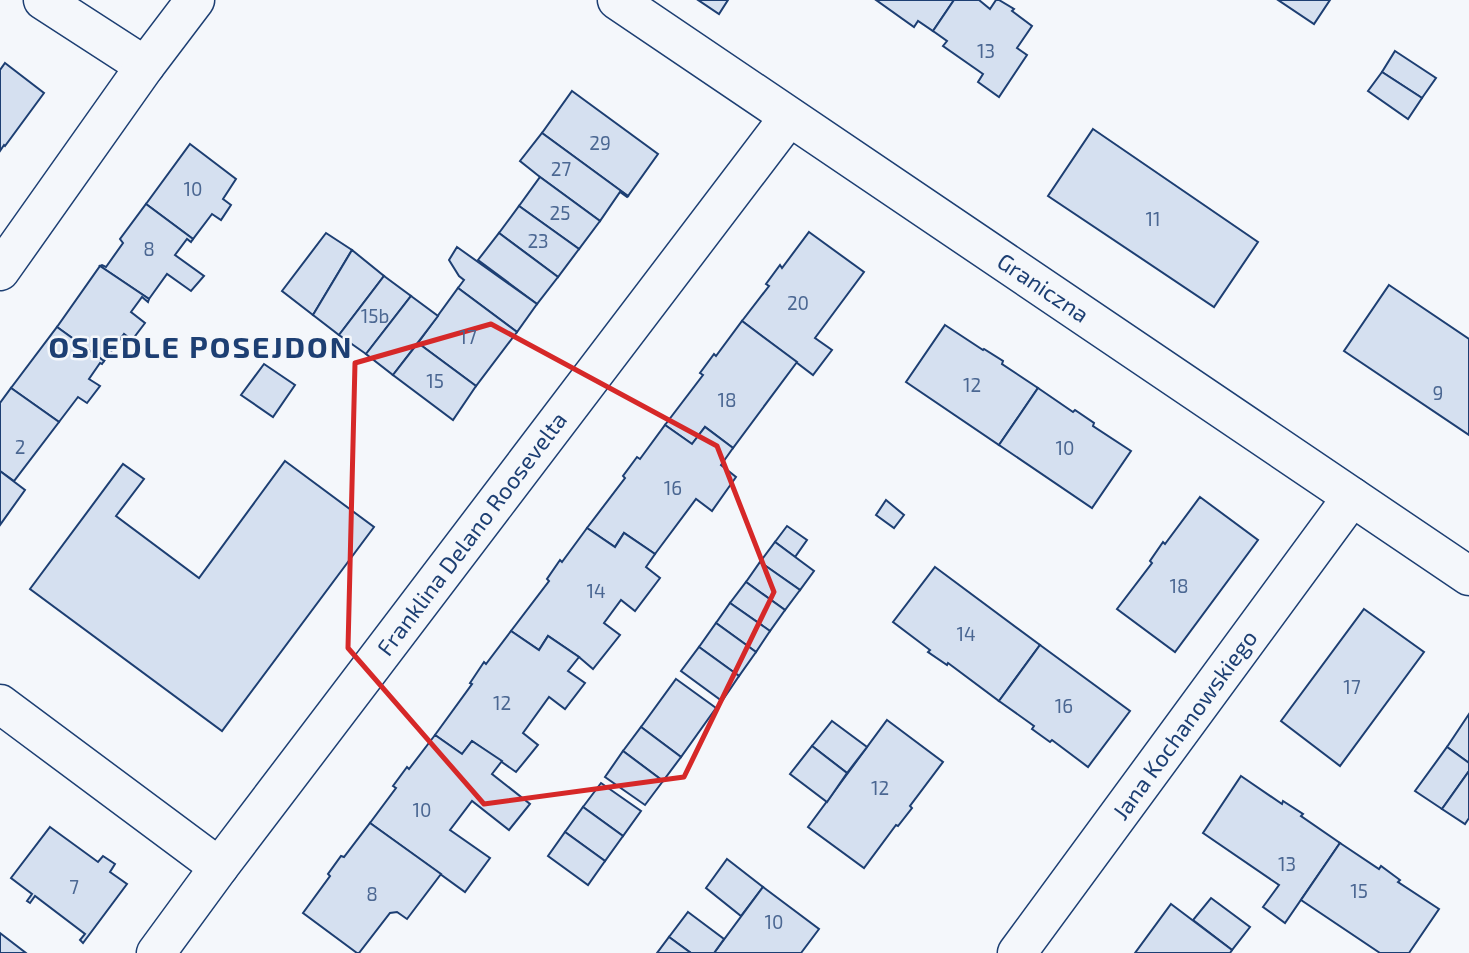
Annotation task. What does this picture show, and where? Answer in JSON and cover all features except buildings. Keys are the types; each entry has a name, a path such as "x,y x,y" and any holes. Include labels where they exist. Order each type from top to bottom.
{"street":[{"path":"43,0 145,66"},
{"path":"0,271 195,0"},
{"name":"Graniczna","path":"617,0 1469,576"},
{"name":"Franklina Delano Roosevelta","path":"156,953 789,117"},
{"name":"Jana Kochanowskiego","path":"1017,953 1352,497"},
{"path":"0,704 219,867"}],"highlighted area":[{"path":"491,324 717,446 774,592 684,777 484,804 348,648 355,363"}],"district":[{"name":"OSIEDLE POSEJDON","path":"201,348"}]}
